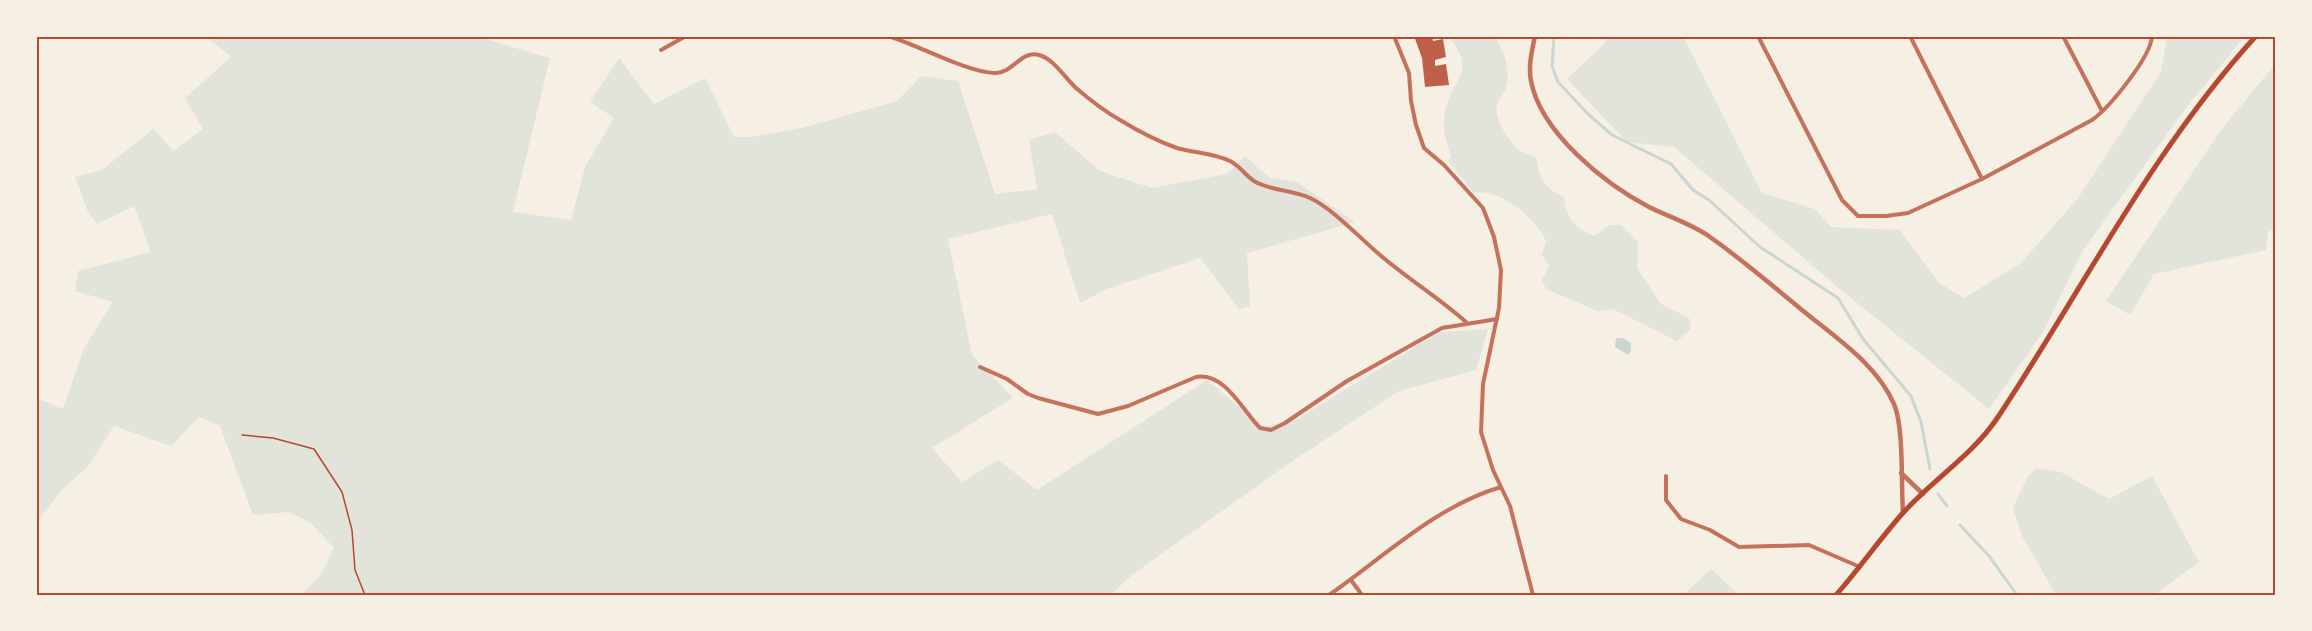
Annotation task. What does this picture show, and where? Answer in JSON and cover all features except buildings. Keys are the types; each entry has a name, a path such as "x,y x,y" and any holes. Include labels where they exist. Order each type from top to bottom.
{"main road":[{"path":"1836,595 1903,513 1964,458 1994,423 2124,212 2224,72 2256,36"}],"street":[{"path":"661,50 686,36"},
{"path":"888,36 993,74 1002,72 1031,54 1041,55 1097,105 1152,138 1178,148 1229,161 1254,181 1272,188 1291,190 1313,199 1379,255 1442,300 1466,322"},
{"path":"1394,36 1409,73 1412,109 1424,148 1444,165 1484,208 1494,237 1501,270 1497,319 1483,384 1481,432 1486,450 1510,506 1533,595"},
{"path":"1535,36 1530,63 1530,80 1549,122 1573,150 1626,194 1709,236 1757,273 1871,369 1889,393 1898,417 1903,513"},
{"path":"1758,36 1842,200 1858,216 1908,213 1982,179 2092,120 2144,60 2152,36"},
{"path":"1910,36 1982,179"},
{"path":"2063,36 2102,111"},
{"path":"981,367 1007,379 1028,394 1098,414 1128,406 1196,376 1208,375 1221,383 1260,428 1267,430 1276,428 1299,415 1347,381 1425,336 1442,328 1466,322 1497,319"},
{"path":"1901,473 1923,494"},
{"path":"1666,476 1666,500 1681,519 1710,530 1739,547 1809,545 1860,567"},
{"path":"1329,595 1410,535 1466,501 1484,492 1502,487"},
{"path":"1351,580 1362,595"}],"path":[{"path":"242,435 273,438 314,449 342,492 352,530 356,570 365,595"}],"shaded area":[{"path":"206,36 475,36 550,58 513,212 571,220 585,167 614,118 590,102 619,58 654,104 705,78 734,137 752,137 802,128 897,101 921,76 958,81 995,194 1037,189 1029,140 1055,132 1100,171 1152,188 1227,174 1245,156 1270,178 1297,182 1355,222 1247,253 1250,306 1239,309 1200,258 1107,289 1080,303 1052,214 948,239 972,355 1013,398 932,448 962,482 998,460 1037,490 1207,380 1263,427 1297,419 1440,332 1488,329 1476,370 1399,391 1294,460 1133,574 1113,593 1115,595 301,595 320,576 334,548 310,522 289,512 253,515 220,426 199,417 171,446 114,426 88,466 61,491 36,522 36,398 63,409 84,348 113,302 75,291 78,271 151,252 134,206 97,224 88,212 75,177 102,170 153,129 174,151 203,129 185,98 231,57"},
{"path":"1448,36 1495,37 1504,55 1508,77 1496,111 1503,130 1519,150 1536,158 1544,182 1564,198 1567,212 1577,226 1594,236 1610,225 1621,225 1638,242 1637,268 1661,304 1689,318 1691,329 1677,341 1613,309 1597,311 1546,289 1542,280 1549,266 1542,255 1546,241 1541,232 1516,206 1495,195 1484,192 1474,193 1448,161 1451,156 1445,136 1444,122 1448,101 1460,77 1462,61"},
{"path":"1605,36 1683,36 1762,193 1815,209 1831,227 1900,230 1939,283 1964,298 2021,263 2078,198 2161,72 2167,36 2245,36 2186,108 2083,250 2043,332 1989,409 1841,290 1674,147 1627,142 1567,79 1606,42"},
{"path":"2276,63 2276,228 2268,232 2266,250 2154,274 2130,315 2106,301 2221,130"},
{"path":"1616,338 1623,338 1631,343 1628,355 1615,347"},
{"path":"2035,468 2061,472 2109,499 2152,476 2199,562 2154,595 2056,595 2022,536 2013,508 2026,480"},
{"path":"1711,569 1739,595 1683,595"}],"waterway":[{"path":"1554,36 1552,66 1558,82 1587,113 1612,135 1671,164 1693,190 1709,200 1760,247 1838,298 1863,339 1911,396 1921,422 1930,469"},
{"path":"1938,494 1947,506"},
{"path":"1960,525 1989,556 2017,595"}]}
